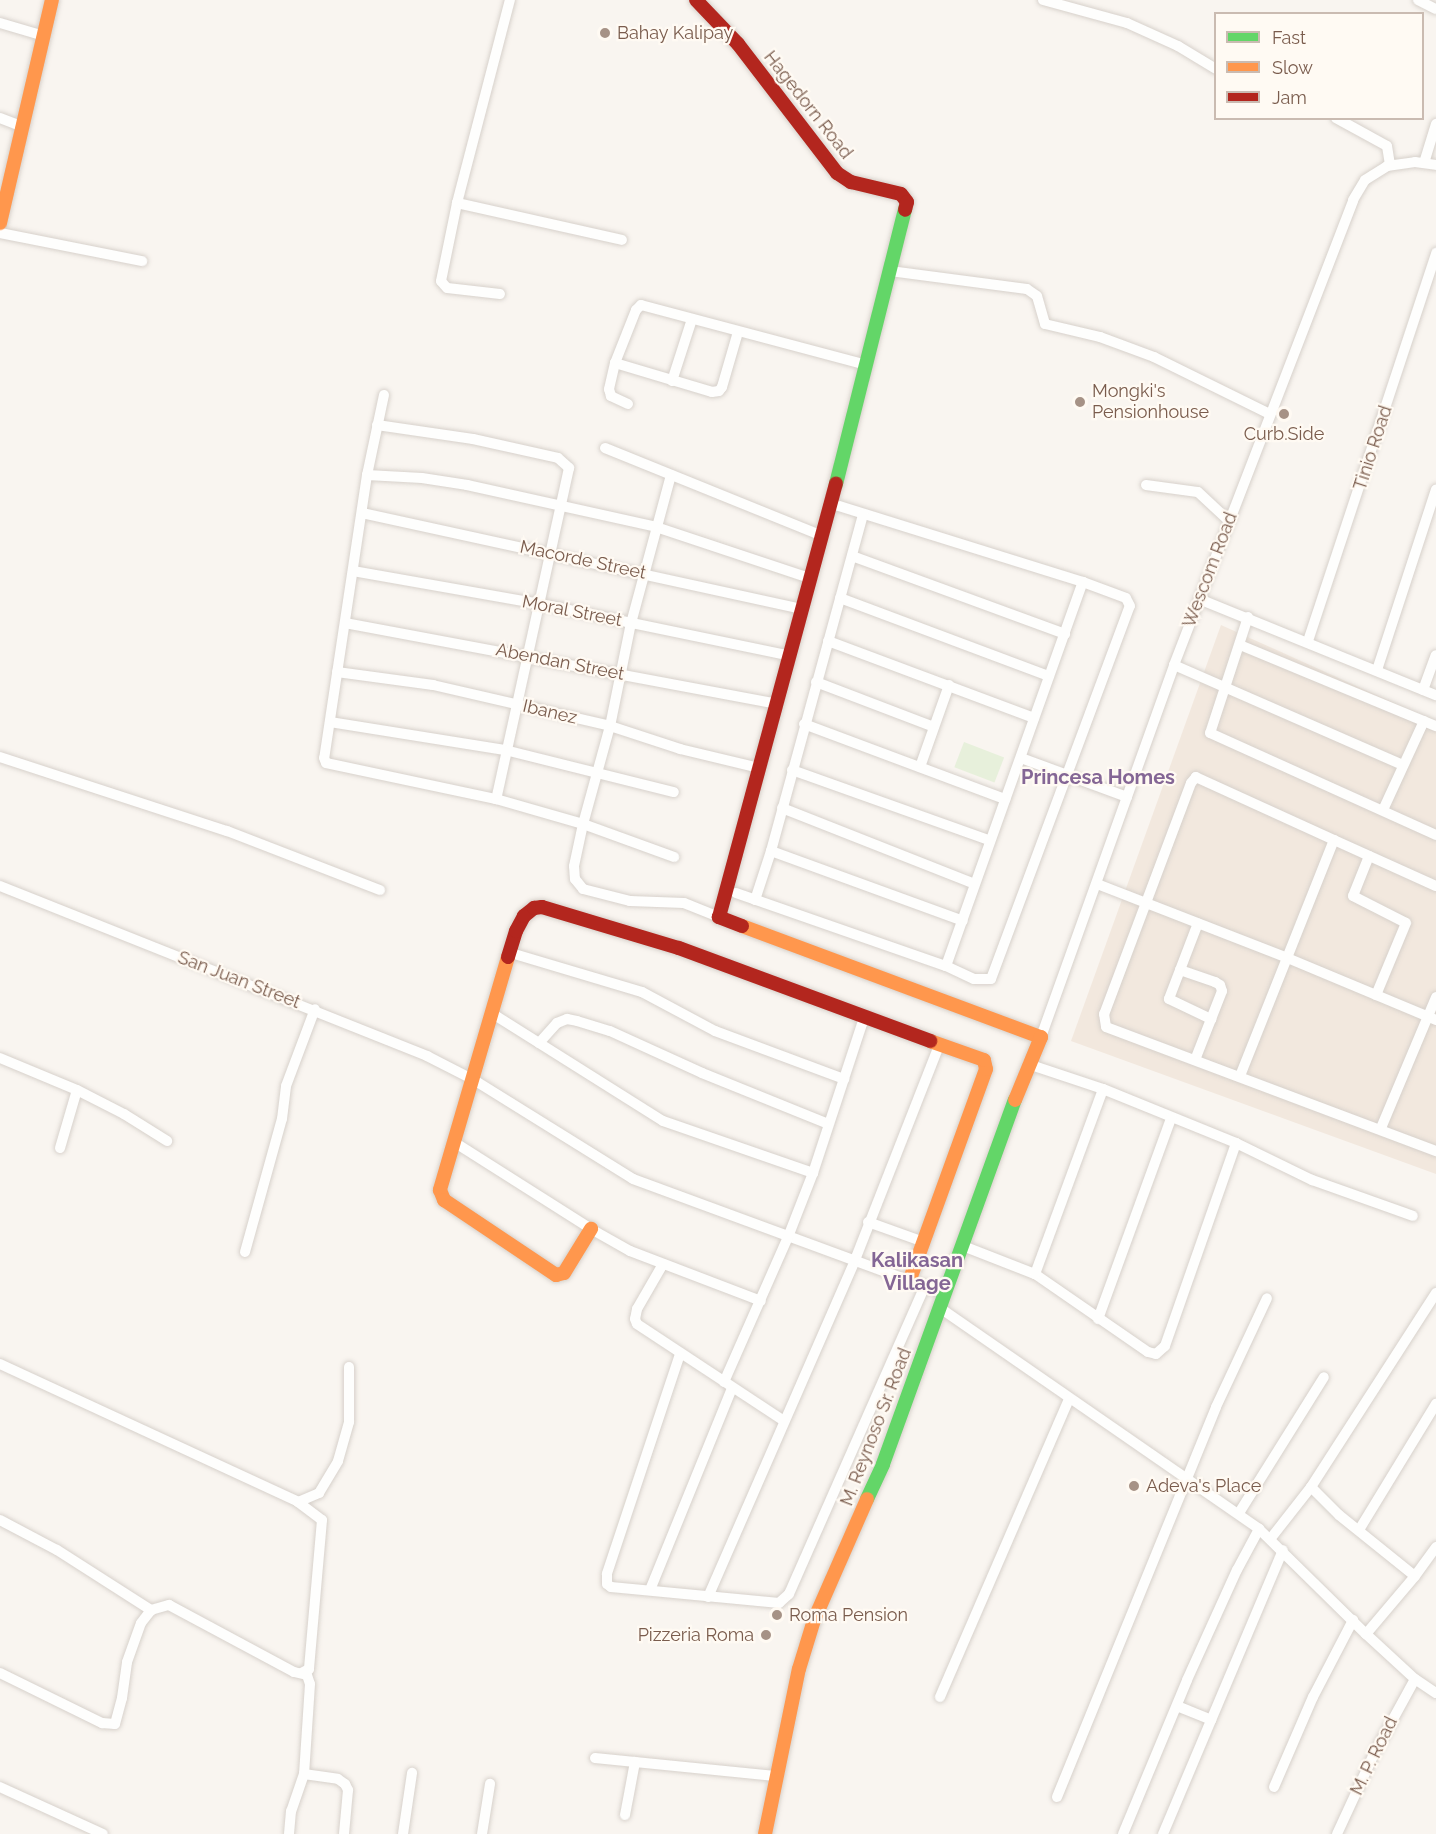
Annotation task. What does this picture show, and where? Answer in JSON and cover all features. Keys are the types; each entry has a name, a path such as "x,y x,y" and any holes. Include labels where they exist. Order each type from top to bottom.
{"street":[{"path":"0,223 52,0"},
{"path":"500,294 447,288 441,283 457,203 510,0"},
{"name":"Hagedorn Road","path":"696,0 738,44 837,173 851,182 902,194 908,202 890,271"},
{"path":"1043,0 1127,23 1178,46 1214,68"},
{"path":"1418,0 1436,9"},
{"path":"0,23 44,36"},
{"path":"0,118 23,127"},
{"path":"1340,120 1387,146 1390,165"},
{"path":"1424,163 1436,124"},
{"name":"Wescom Road","path":"1041,1037 1174,665 1353,200 1365,180 1390,165 1424,163 1436,165"},
{"path":"457,203 622,240"},
{"path":"0,233 142,261"},
{"name":"Tinio Road","path":"1308,641 1436,253"},
{"path":"719,917 812,579 890,271 1027,289 1037,296 1045,324 1100,337 1154,357 1270,414"},
{"path":"628,404 609,393 615,363 636,310 641,305 867,365"},
{"path":"672,381 692,319"},
{"path":"615,363 672,381 719,391 738,332"},
{"path":"384,394 367,475 324,758 329,765 496,799 583,824 674,857"},
{"path":"377,425 473,439 562,459 569,468 496,799"},
{"path":"605,448 823,536"},
{"path":"367,475 422,478 468,485 560,507 656,526 812,579"},
{"path":"671,475 632,623 610,726 583,824 574,866 574,879 583,888 630,901 684,903 1041,1037"},
{"path":"1146,485 1198,492 1229,521"},
{"path":"1377,670 1436,489"},
{"path":"736,893 946,966 974,979 988,980 993,977 1130,606 1126,598 1083,582 839,506"},
{"name":"Macorde Street","path":"362,513 804,609"},
{"path":"755,900 771,851 862,514"},
{"path":"852,556 1065,634"},
{"name":"Moral Street","path":"353,571 540,604 791,656"},
{"path":"946,966 989,840 1021,758 1083,582"},
{"path":"840,598 1049,676"},
{"path":"1199,599 1308,641 1436,695"},
{"path":"1248,617 1210,733 1436,836"},
{"name":"Abendan Street","path":"345,623 776,704"},
{"path":"828,641 1034,718"},
{"path":"1240,645 1436,726"},
{"path":"1423,690 1436,655"},
{"path":"1174,665 1403,765"},
{"name":"Ibanez","path":"337,672 433,685 610,726 664,745 759,768"},
{"path":"816,682 934,727"},
{"path":"920,767 949,685"},
{"path":"1383,810 1424,721"},
{"path":"330,722 505,750 674,792"},
{"path":"804,724 1005,798"},
{"path":"0,757 226,831 380,890"},
{"path":"1021,758 1127,797"},
{"path":"792,770 989,840"},
{"path":"1436,886 1194,777 1104,1014 1104,1023 1109,1030 1381,1128 1436,1151"},
{"path":"782,808 975,884"},
{"path":"1240,1076 1285,957 1334,840"},
{"path":"771,851 963,921"},
{"path":"1369,856 1353,896 1406,923 1376,995"},
{"path":"1097,884 1145,901 1432,1018"},
{"name":"San Juan Street","path":"0,886 315,1009 428,1056 474,1080 633,1179 946,1294"},
{"path":"591,1229 564,1273 556,1275 444,1200 440,1190 511,953 524,916 534,908 542,907 679,948 864,1018 981,1058 986,1064 986,1069 910,1279"},
{"path":"1198,923 1169,999 1211,1019"},
{"path":"511,953 642,992 715,1031 844,1079"},
{"path":"1180,970 1220,985 1222,991 1195,1060"},
{"path":"1381,1128 1432,1018 1436,998"},
{"path":"245,1252 282,1119 286,1086 315,1009"},
{"path":"493,1014 663,1121 813,1173"},
{"path":"650,1590 728,1385 813,1173 864,1018"},
{"path":"539,1043 557,1023 567,1020 577,1021 610,1031 702,1073 828,1124"},
{"name":"M. Reynoso Sr. Road","path":"765,1834 775,1776 799,1669 814,1620 863,1514 946,1294 1028,1064 1041,1037"},
{"path":"708,1597 855,1260 940,1043"},
{"path":"0,1058 77,1090 124,1114 167,1141"},
{"path":"1028,1064 1103,1089 1236,1143 1312,1180 1413,1216"},
{"path":"1035,1274 1103,1089"},
{"path":"60,1148 77,1090"},
{"path":"1098,1319 1171,1118"},
{"path":"454,1142 591,1229 630,1251 761,1301"},
{"path":"963,1246 1035,1274 1098,1319 1148,1352 1156,1354 1165,1346 1236,1143"},
{"path":"868,1222 924,1242"},
{"path":"663,1264 641,1302 634,1319 637,1324 784,1421"},
{"path":"680,1354 606,1581 611,1587 773,1603 786,1600 925,1285"},
{"path":"1271,1538 1311,1487 1436,1293"},
{"path":"1057,1797 1186,1478 1267,1298"},
{"path":"940,1308 1069,1399 1239,1513 1271,1538 1366,1634 1415,1679 1436,1693"},
{"path":"0,1364 298,1502 322,1520 309,1669 302,1673"},
{"path":"298,1502 319,1493 338,1461 349,1422 349,1367"},
{"path":"1239,1513 1324,1377"},
{"path":"940,1697 1069,1399"},
{"path":"1359,1530 1436,1404"},
{"path":"1311,1487 1339,1515 1415,1576"},
{"path":"0,1520 57,1550 151,1610"},
{"path":"1123,1834 1237,1570 1259,1529"},
{"path":"1366,1634 1415,1576 1436,1547"},
{"path":"1163,1834 1283,1550"},
{"path":"0,1673 102,1723 115,1724 122,1698 127,1662 141,1623 151,1610 169,1605 294,1672 307,1675 310,1684 304,1774 291,1811 289,1834"},
{"path":"1274,1786 1313,1697 1353,1620"},
{"name":"M. P. Road","path":"1337,1834 1374,1754 1415,1679"},
{"path":"1177,1706 1211,1720"},
{"path":"595,1758 775,1776"},
{"path":"625,1815 635,1762"},
{"path":"403,1834 412,1773"},
{"path":"304,1774 338,1779 345,1784 348,1790 344,1834"},
{"path":"482,1834 490,1785"},
{"path":"0,1787 103,1834"}],"shaded area":[{"path":"1221,625 1436,722 1436,1174 1071,1041"}],"green space":[{"path":"964,742 1004,757 994,783 954,767"}],"traffic: fast":[{"path":"836,484 905,210"},
{"path":"867,1499 883,1464 1015,1100"}],"traffic: slow":[{"path":"0,223 52,0"},
{"path":"742,926 1041,1037 1015,1100"},
{"path":"508,957 440,1190 444,1200 556,1275 564,1273 591,1229"},
{"path":"910,1279 986,1069 984,1060 930,1041"},
{"path":"765,1834 799,1669 814,1620 867,1499"}],"traffic: jam":[{"path":"696,0 738,44 837,173 851,182 901,194 907,202 905,210"},
{"path":"742,926 719,917 836,484"},
{"path":"508,957 516,931 524,916 534,908 542,907 679,948 930,1041"}],"place":[{"name":"Bahay Kalipay","path":"605,33"},
{"name":"Mongki's Pensionhouse","path":"1080,402"},
{"name":"Curb.Side","path":"1284,414"},
{"name":"Adeva's Place","path":"1134,1486"},
{"name":"Roma Pension","path":"777,1615"},
{"name":"Pizzeria Roma","path":"766,1635"}],"district":[{"name":"Princesa Homes","path":"1098,777"},
{"name":"Kalikasan Village","path":"917,1272"}]}
